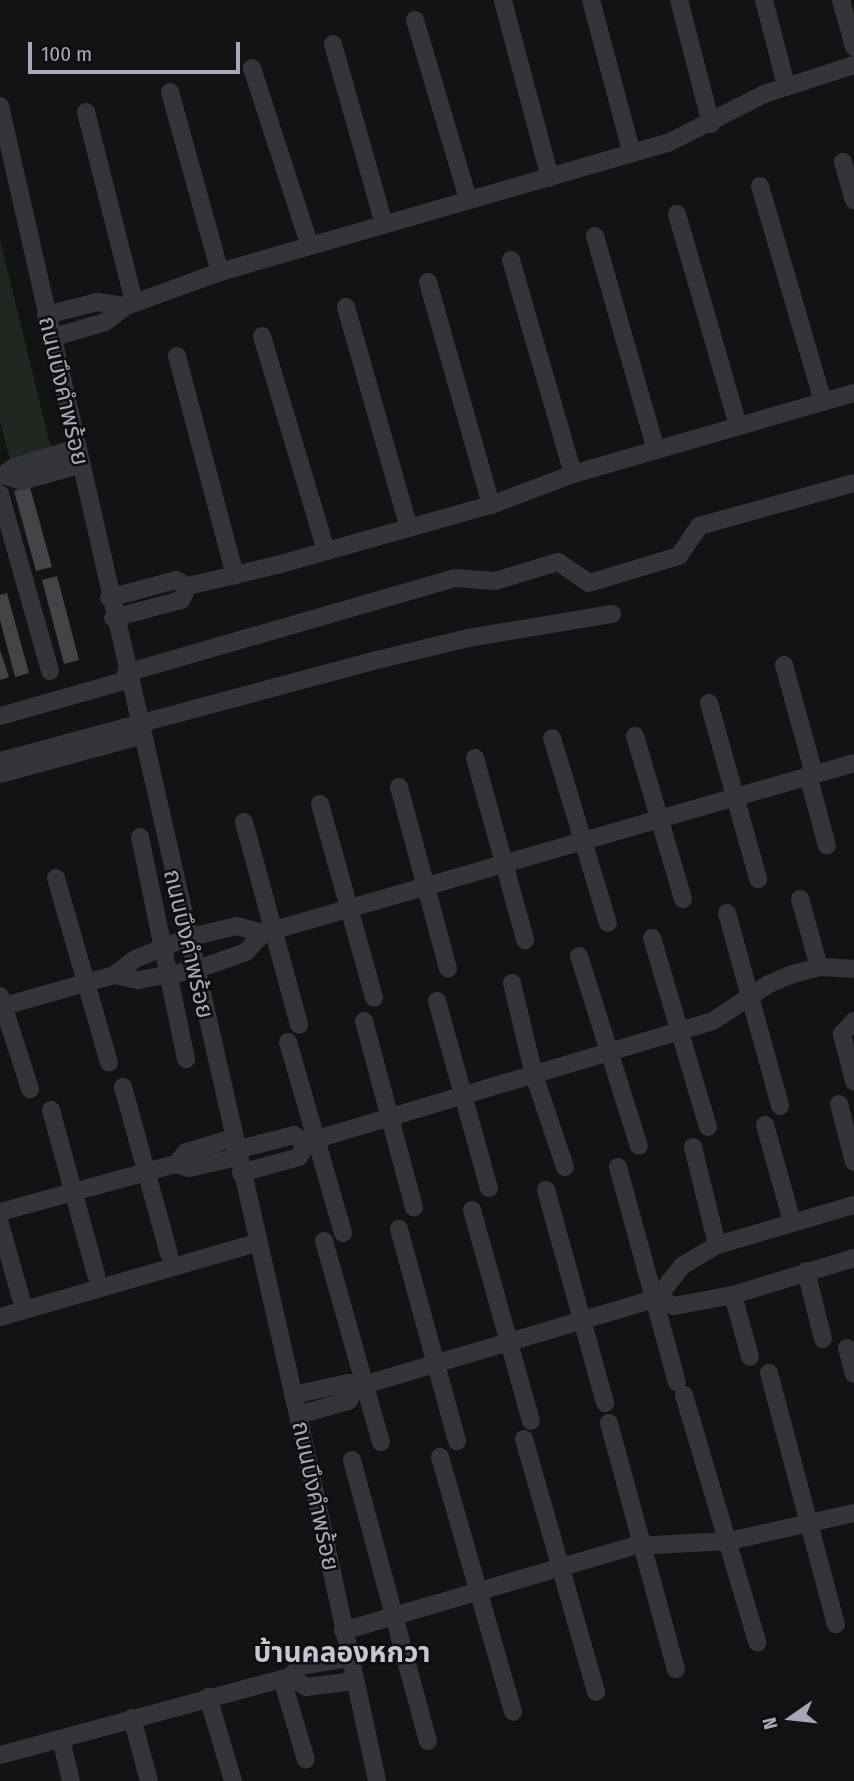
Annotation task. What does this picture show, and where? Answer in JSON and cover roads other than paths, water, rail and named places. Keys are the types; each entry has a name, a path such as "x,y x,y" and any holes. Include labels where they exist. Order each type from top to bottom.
{"street":[{"path":"591,0 632,154"},
{"path":"679,0 711,124"},
{"path":"764,0 786,85"},
{"path":"841,0 854,47"},
{"path":"503,1 550,178"},
{"path":"415,20 468,199"},
{"path":"333,44 384,224"},
{"path":"51,338 105,322 130,304 220,272 632,154 711,124 786,85 854,65"},
{"path":"252,68 310,246"},
{"path":"170,92 220,272"},
{"name":"ถนนบึงคำพร้อย","path":"0,106 108,598 298,1415 377,1781"},
{"path":"86,112 130,304"},
{"path":"844,162 854,200"},
{"path":"760,186 823,402"},
{"path":"677,214 738,426"},
{"path":"595,236 656,450"},
{"path":"511,260 573,474"},
{"path":"428,282 491,505"},
{"path":"46,315 97,302 130,304"},
{"path":"346,307 409,528"},
{"path":"262,336 326,551"},
{"path":"177,356 234,575"},
{"path":"108,598 177,580 188,586 326,551 491,505 573,474 854,393"},
{"path":"50,671 1,479 14,467 78,457"},
{"path":"0,716 455,578 495,581 558,562 589,583 678,556 699,526 854,483"},
{"path":"113,618 181,600 188,586"},
{"path":"0,761 139,728 468,638 612,614"},
{"path":"784,665 827,846"},
{"path":"709,703 758,879"},
{"path":"0,774 139,728"},
{"path":"635,736 683,899"},
{"path":"552,738 608,923"},
{"path":"475,758 525,940"},
{"path":"114,975 138,980 195,971 246,952 269,932 854,763"},
{"path":"399,787 448,969"},
{"path":"320,804 374,998"},
{"path":"244,822 269,932 299,1026"},
{"path":"141,837 166,947 186,1059"},
{"path":"56,878 109,1063"},
{"path":"800,899 818,967"},
{"path":"727,913 780,1106"},
{"path":"30,1090 1,1003 114,975 135,959 187,938 237,926 269,932"},
{"path":"652,938 708,1127"},
{"path":"579,956 639,1146"},
{"path":"0,1212 176,1164 186,1152 237,1155 294,1135 312,1142 391,1120 609,1051 680,1033 726,1015 769,984 818,967 854,969"},
{"path":"512,984 534,1075 565,1167"},
{"path":"437,1001 489,1188"},
{"path":"364,1021 414,1207"},
{"path":"854,1021 842,1034 854,1081"},
{"path":"288,1042 312,1142 343,1233"},
{"path":"123,1087 169,1254"},
{"path":"839,1104 854,1162"},
{"path":"51,1110 96,1275"},
{"path":"765,1125 792,1222"},
{"path":"693,1147 717,1245"},
{"path":"618,1167 655,1301 729,1541 757,1642"},
{"path":"546,1190 605,1403"},
{"path":"655,1301 682,1266 717,1245 854,1205"},
{"path":"472,1210 530,1421"},
{"path":"0,1224 21,1298"},
{"path":"399,1229 457,1441"},
{"path":"324,1241 361,1386 381,1442"},
{"path":"0,1317 257,1242"},
{"path":"293,1395 348,1384 361,1386 655,1301 674,1306 733,1295 854,1258"},
{"path":"806,1271 823,1339"},
{"path":"733,1295 750,1357"},
{"path":"847,1348 854,1374"},
{"path":"769,1373 836,1624"},
{"path":"298,1415 348,1401 361,1386"},
{"path":"609,1423 676,1669"},
{"path":"524,1439 596,1692"},
{"path":"440,1457 482,1592 513,1712"},
{"path":"352,1460 428,1741"},
{"path":"343,1632 643,1545 729,1541 854,1513"},
{"path":"0,1755 286,1678 300,1665 349,1658"},
{"path":"286,1678 306,1687 355,1681"},
{"path":"286,1678 306,1760"},
{"path":"208,1697 233,1781"},
{"path":"132,1718 149,1781"},
{"path":"61,1739 71,1781"}],"district":[{"name":"บ้านคลองหกวา","path":"342,1653"}]}
